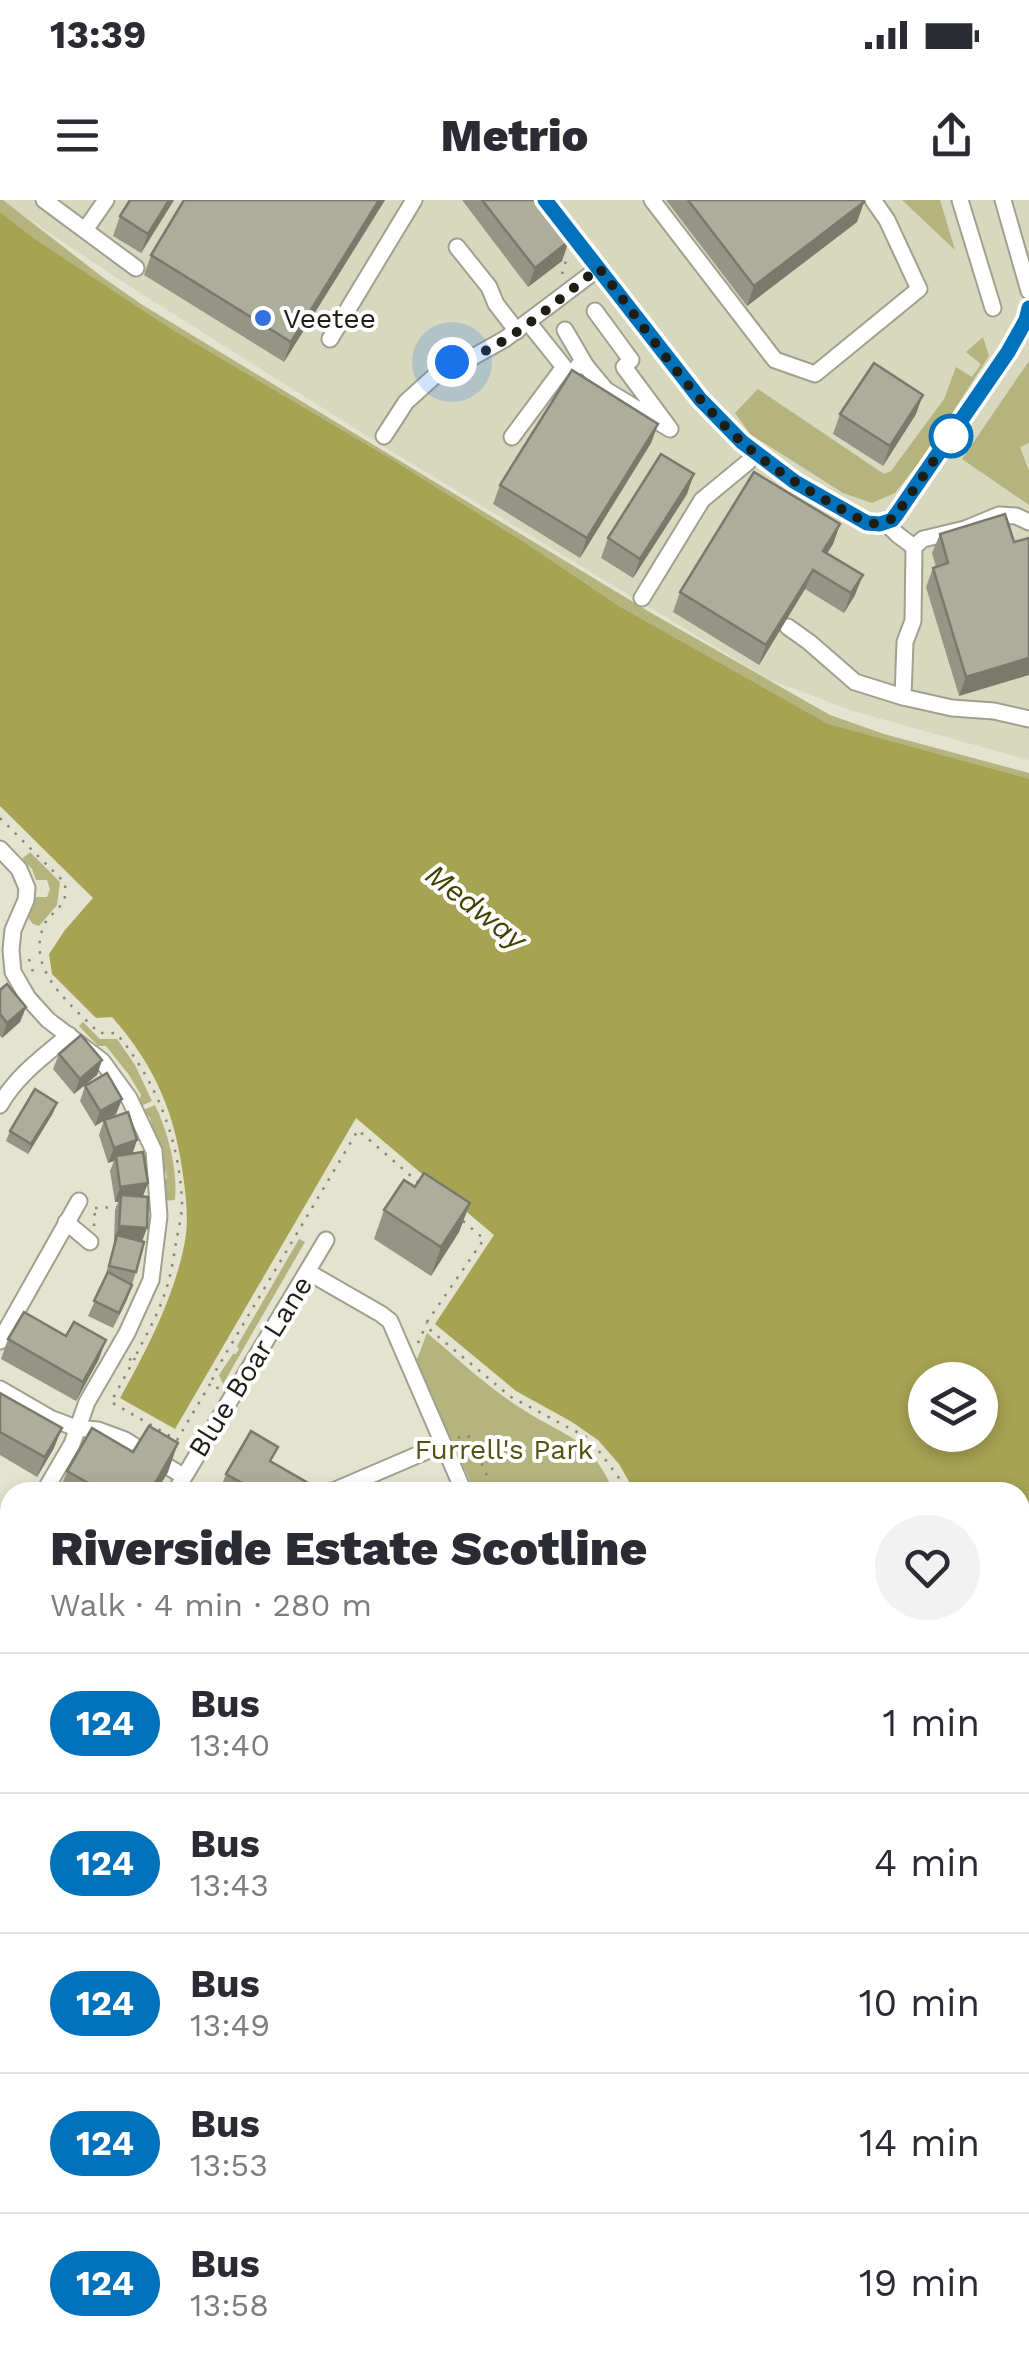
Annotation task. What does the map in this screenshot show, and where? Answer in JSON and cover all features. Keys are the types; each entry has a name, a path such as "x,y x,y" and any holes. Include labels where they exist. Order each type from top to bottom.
{"street":[{"path":"85,230 106,200"},
{"path":"330,339 414,200"},
{"path":"545,200 700,399 756,454 804,487 870,524 886,523 896,515 1028,319"},
{"path":"652,200 775,360 815,374 920,290 887,220 872,200"},
{"path":"960,200 993,308"},
{"path":"1003,200 1029,290"},
{"path":"51,202 136,268"},
{"path":"458,246 489,287 496,304 564,367 586,366"},
{"path":"384,436 406,402 450,362 471,358 522,326 599,268"},
{"path":"595,312 631,360 600,384"},
{"path":"565,330 606,390 670,429 624,366"},
{"path":"512,437 564,367"},
{"path":"642,598 702,500 756,454"},
{"path":"914,546 923,539 965,530 998,515 1029,522"},
{"path":"886,523 914,546"},
{"path":"903,697 906,642 914,621 914,546"},
{"path":"788,628 855,682 903,697 1029,720"},
{"path":"0,849 19,869 26,885 26,900 7,929 13,972 28,998 48,1020 102,1061 129,1098 154,1151 159,1216 151,1280 128,1333 86,1402 72,1444 50,1482"},
{"path":"0,1105 30,1067 68,1034"},
{"path":"0,1341 79,1201"},
{"path":"66,1222 91,1239"},
{"name":"Blue Boar Lane","path":"180,1482 326,1240"},
{"path":"308,1272 388,1319 460,1482"},
{"path":"0,1389 50,1418 125,1440 183,1476"},
{"path":"354,1482 443,1444"}],"path":[{"path":"560,278 566,251"},
{"path":"0,818 65,883 64,900 42,929 40,960 49,980 99,1033 116,1034 136,1056 159,1100 176,1156 182,1205 171,1275 112,1402 177,1440 181,1450"},
{"path":"28,951 36,979"},
{"path":"43,984 49,980"},
{"path":"146,1106 159,1100"},
{"path":"177,1440 358,1130 428,1190"},
{"path":"79,1201 96,1208 124,1207"},
{"path":"174,1205 182,1205"},
{"path":"91,1239 96,1208"},
{"path":"409,1364 428,1322 484,1239 456,1215"},
{"path":"298,1231 309,1237"},
{"path":"428,1322 429,1329 511,1397 590,1439 622,1482"},
{"path":"124,1363 135,1357"},
{"path":"213,1379 218,1389"},
{"path":"443,1444 469,1436 490,1482"}],"shaded area":[{"path":"0,200 1029,200 1029,760 853,711 768,679 383,446"}],"green space":[{"path":"0,200 141,304 653,614 830,715 884,734 1029,773 1029,807 800,732 0,265"},
{"path":"902,200 940,200 955,250"},
{"path":"983,337 989,356 925,455 895,493 872,503 843,493 750,434 735,413 758,389 884,474 891,471 944,399 956,367 972,377 981,364 966,352"},
{"path":"1029,361 1029,443 1020,447 1029,471 1029,505 962,459"},
{"path":"30,852 60,882 57,905 39,926 26,915 36,897 47,897 50,889 47,880 36,880 22,859"},
{"path":"83,1022 100,1039 117,1039 152,1101 141,1106 141,1095 129,1075 106,1046 98,1046 79,1026"},
{"path":"155,1105 171,1151 175,1200 163,1201 161,1184 167,1177 150,1118 143,1110"},
{"path":"299,1239 305,1242 223,1384 219,1375 239,1349 237,1346"},
{"name":"Furrell's Park","path":"427,1333 507,1399 585,1448 609,1482 470,1482 416,1362"}],"water":[{"name":"Medway","path":"0,212 174,331 391,459 620,607 828,724 1029,779 1029,1482 629,1482 598,1440 516,1391 435,1324 494,1235 356,1118 175,1429 120,1398 165,1308 178,1271 186,1233 185,1191 170,1114 141,1055 112,1017 96,1018 52,974 49,954 93,898 0,806"}],"building":[{"path":"130,200 169,200 148,234 120,216"},
{"name":"Veetee","path":"184,200 379,200 291,342 151,255"},
{"path":"482,200 538,200 569,241 535,268"},
{"path":"688,200 862,200 864,202 754,286"},
{"path":"874,363 923,395 890,446 840,414"},
{"path":"572,370 658,424 587,538 500,485"},
{"path":"661,454 694,474 640,559 608,538"},
{"path":"754,472 840,524 823,551 863,575 851,593 813,570 766,645 680,592"},
{"path":"1005,514 1014,542 1029,538 1029,658 966,677 933,568 948,563 940,534"},
{"path":"7,984 26,1007 7,1023 0,1014 0,990"},
{"path":"81,1035 102,1060 80,1079 59,1054"},
{"path":"107,1073 122,1099 100,1111 85,1086"},
{"path":"35,1089 57,1103 31,1144 10,1131"},
{"path":"128,1112 137,1140 114,1148 104,1120"},
{"path":"143,1152 148,1183 120,1187 116,1156"},
{"path":"424,1173 470,1203 441,1247 384,1210 404,1180 415,1187"},
{"path":"121,1195 148,1197 147,1228 119,1226"},
{"path":"117,1235 144,1242 136,1272 109,1266"},
{"path":"108,1272 132,1285 119,1313 94,1301"},
{"path":"24,1312 66,1336 74,1322 106,1340 83,1382 8,1339"},
{"path":"0,1393 62,1428 45,1457 0,1432"},
{"path":"149,1426 178,1443 156,1482 86,1482 67,1471 92,1428 133,1452"},
{"path":"251,1431 278,1447 270,1461 306,1482 240,1482 226,1474"}],"bus line":[{"name":"124","path":"545,200 721,422 774,468 870,524 886,523 896,515 1018,337 1029,308"}],"place":[{"name":"Veetee","path":"263,318"}],"route":[{"path":"452,362 471,358 505,339 599,268 700,399 742,442 795,482 867,523 880,524 894,518 953,433 951,436"}]}
